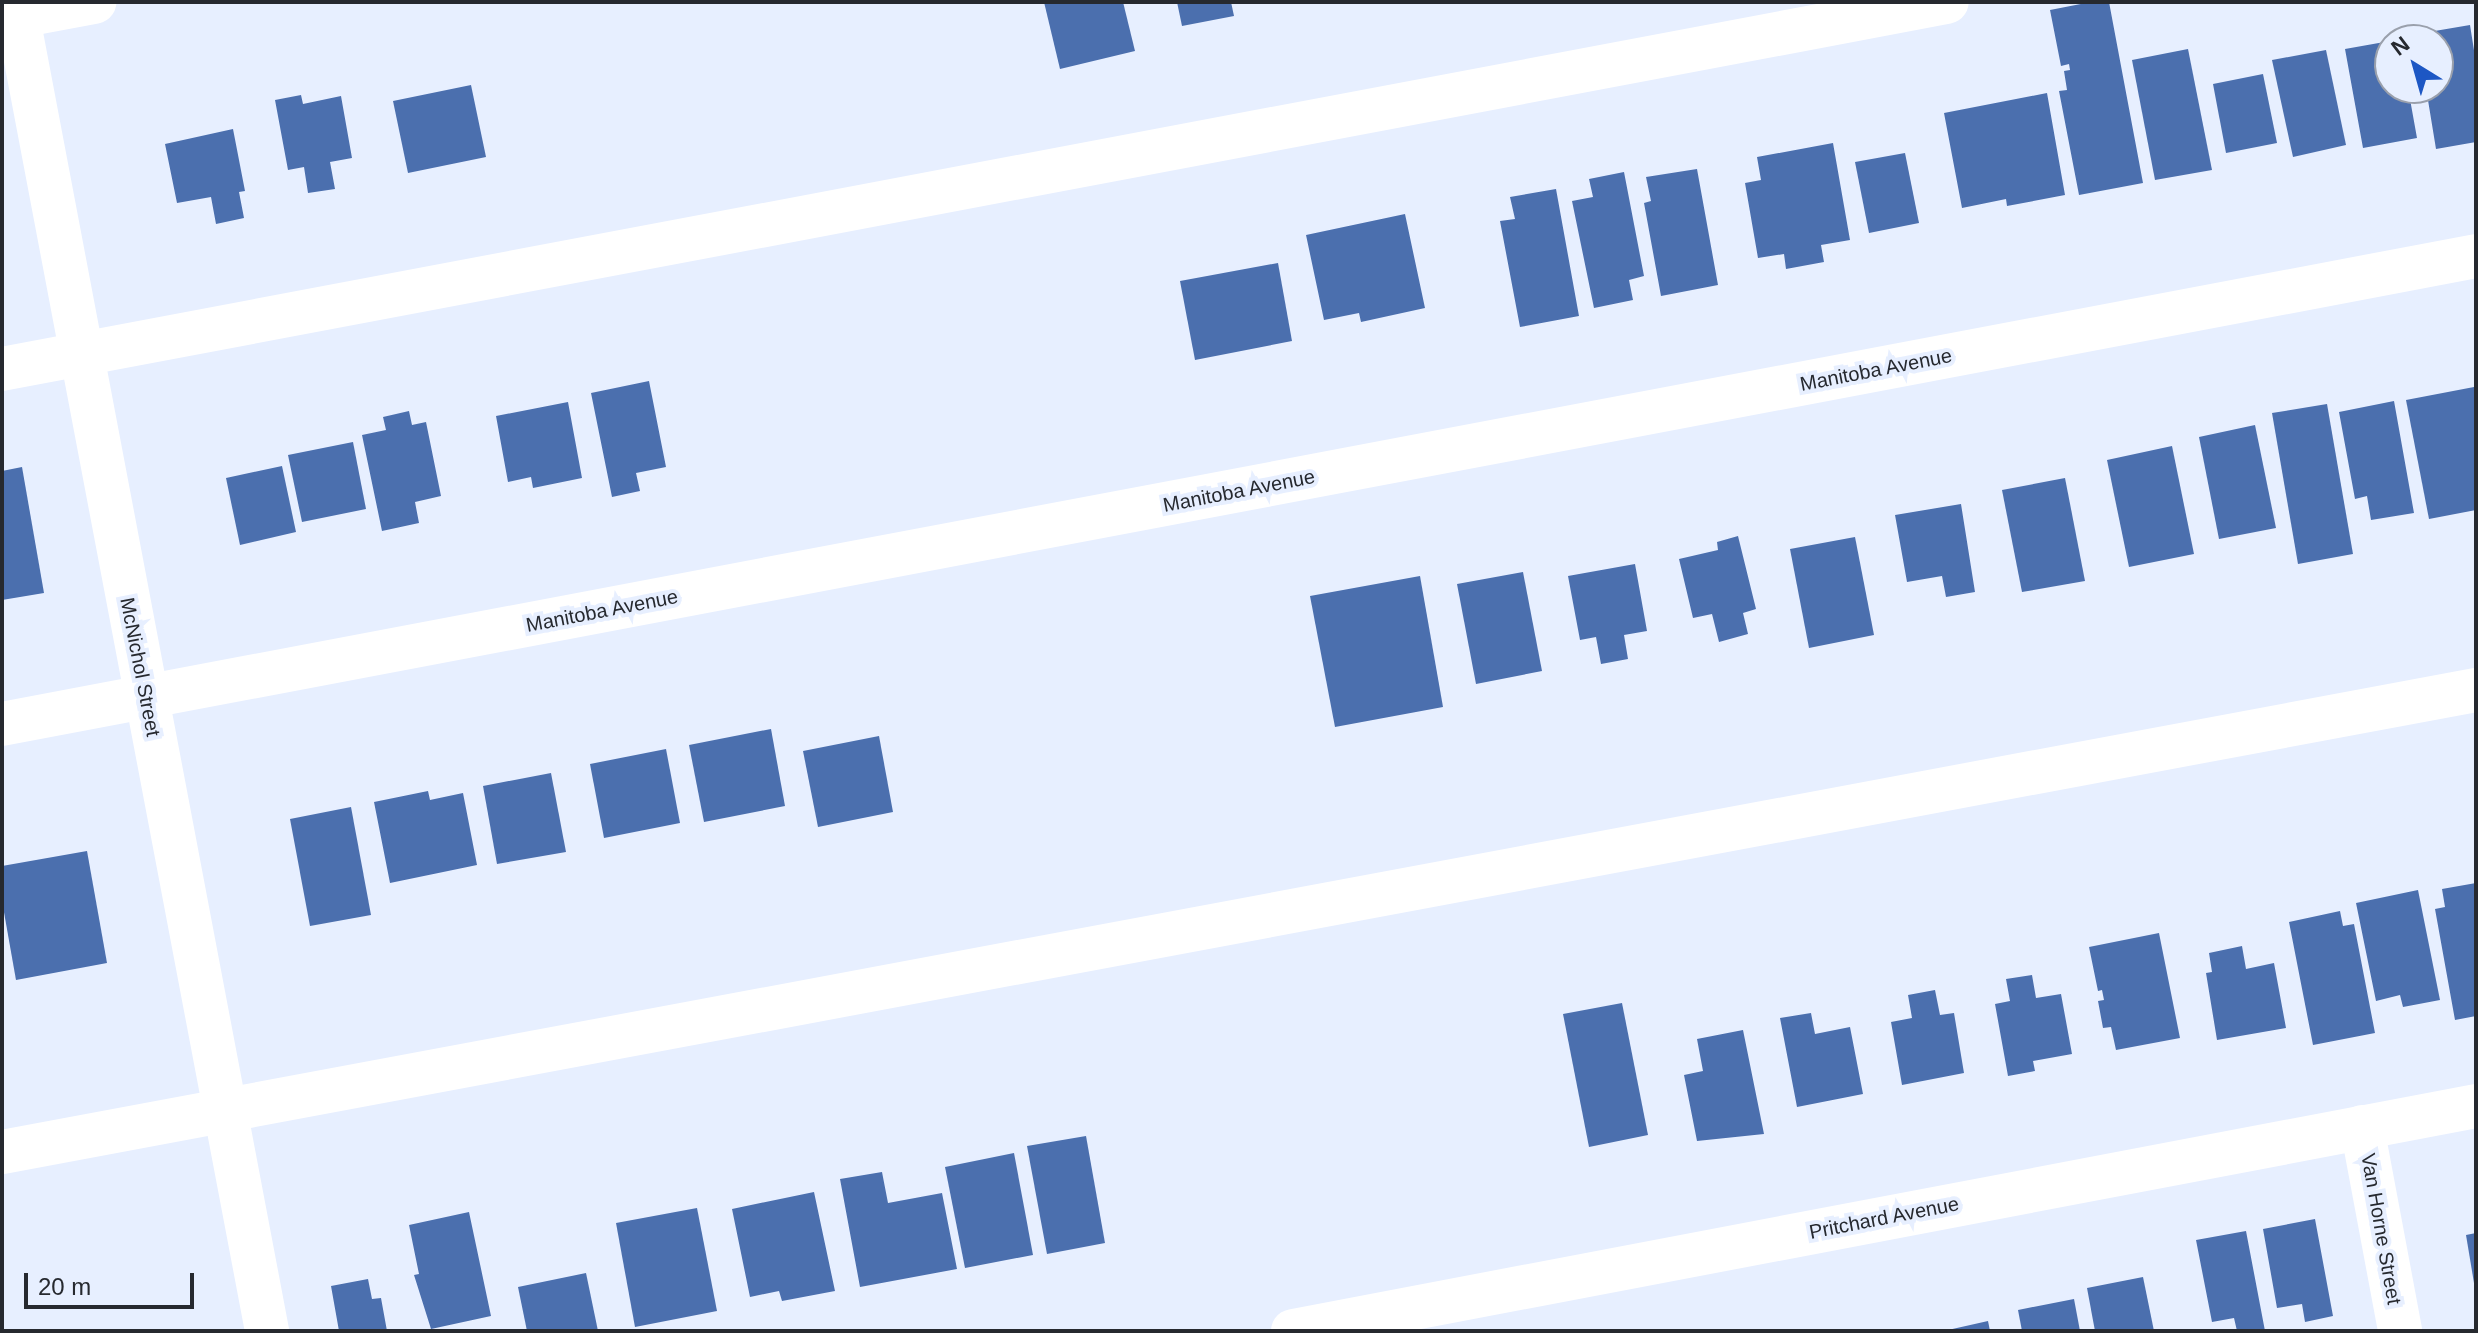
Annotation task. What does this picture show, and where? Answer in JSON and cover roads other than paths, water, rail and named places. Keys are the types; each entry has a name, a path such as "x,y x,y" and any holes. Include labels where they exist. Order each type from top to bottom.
{"street":[{"path":"12,12 94,2"},
{"path":"2,369 1947,2"},
{"name":"McNichol Street","path":"12,12 228,1109 267,1331"},
{"name":"Manitoba Avenue","path":"2,724 2476,256"},
{"path":"2,1152 2476,690"},
{"name":"Pritchard Avenue","path":"1293,1331 2476,1106"},
{"name":"Van Horne Street","path":"2362,1127 2400,1331"}]}
